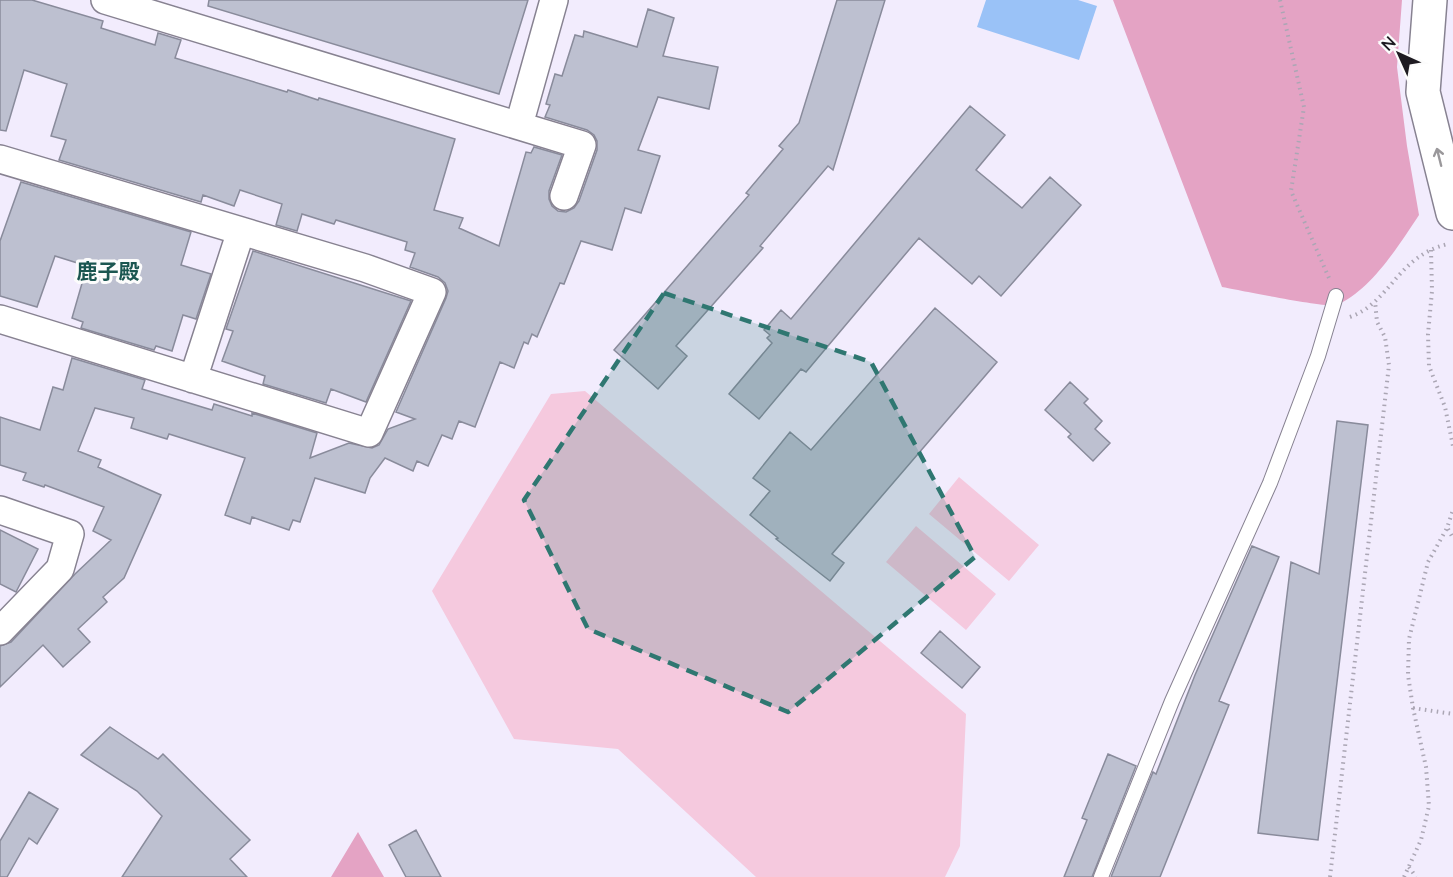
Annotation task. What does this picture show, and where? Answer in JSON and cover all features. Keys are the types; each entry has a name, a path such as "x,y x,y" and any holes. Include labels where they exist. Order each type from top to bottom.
{"street":[{"path":"105,0 582,145 564,196"},
{"path":"519,125 554,0"},
{"path":"1430,0 1423,92 1453,213"},
{"path":"0,159 365,268 432,292 369,434 0,319"},
{"path":"194,379 241,231"},
{"path":"0,510 70,534 60,569 0,631"}],"lane":[{"path":"1101,877 1172,702 1270,483 1318,356 1336,296"}],"path":[{"path":"1280,0 1304,107 1291,191 1336,296 1342,320 1363,312 1420,254 1453,243"},
{"path":"1431,250 1429,366 1445,406 1453,446"},
{"path":"1330,877 1389,365 1385,337 1377,322 1375,301"},
{"path":"1404,877 1421,840 1429,806 1426,767 1408,675 1409,639 1428,562 1447,528 1453,510"},
{"path":"1447,528 1453,538"},
{"path":"1413,708 1453,714"},
{"path":"1409,867 1416,877"}],"highlighted area":[{"path":"664,293 871,362 975,557 788,712 588,629 524,500"}],"shaded area":[{"path":"1113,0 1402,0 1397,67 1419,215 1383,266 1360,290 1349,299 1336,305 1329,305 1222,287"},
{"path":"585,391 966,714 960,846 945,877 756,877 618,749 514,739 432,591 551,394"},
{"path":"959,477 1039,545 1009,581 929,514"},
{"path":"916,526 996,594 966,630 886,562"},
{"path":"358,832 384,877 331,877"}],"water":[{"path":"986,0 1078,0 1097,6 1079,60 977,27"}],"building":[{"path":"0,0 32,0 103,21 101,28 155,45 158,33 181,40 175,58 455,139 434,210 463,218 459,228 499,246 526,152 531,153 534,147 562,155 549,191 552,206 558,211 566,212 574,208 579,201 597,150 597,141 594,135 587,130 545,117 550,105 546,104 555,74 562,76 575,35 583,37 584,31 637,47 648,9 674,18 663,56 718,67 709,109 658,97 638,150 660,156 641,213 625,208 612,250 581,241 564,284 560,283 537,337 532,334 528,344 524,342 514,368 500,362 475,427 459,421 452,439 442,435 428,466 417,461 413,471 385,458 370,478 365,493 315,478 300,522 293,520 289,530 252,517 250,524 225,515 245,458 169,434 167,439 131,428 134,418 95,408 78,451 101,460 98,467 161,495 124,578 103,597 107,602 78,629 90,642 63,667 43,645 0,687 0,646 11,642 75,574 111,540 93,531 104,507 45,485 44,487 23,480 26,473 0,465 0,417 40,430 53,387 63,390 72,358 145,380 142,389 212,410 214,404 252,416 252,413 317,433 310,458 349,443 372,448 379,445 388,429 415,419 396,412 448,291 445,283 438,277 410,267 415,253 405,250 407,242 336,220 334,224 302,214 297,231 276,225 282,204 240,190 234,206 203,195 201,202 59,160 66,140 51,136 67,84 24,70 6,131 0,130"},
{"path":"209,0 528,0 499,94 208,6"},
{"path":"837,0 885,0 833,170 828,166 760,246 763,248 676,346 687,356 658,389 614,350 749,195 746,193 783,149 779,146 799,123"},
{"path":"970,106 1005,135 976,170 1022,208 1050,177 1081,205 1001,296 979,276 972,284 919,238 806,372 801,369 759,419 729,394 772,343 767,338 770,335 764,330 781,310 791,319"},
{"path":"21,182 191,232 181,265 211,274 196,319 183,315 172,351 156,346 154,350 81,328 83,322 72,318 87,266 55,256 37,307 0,296 0,241"},
{"path":"253,251 411,301 366,402 331,389 326,403 263,384 265,376 222,361 233,331 226,329"},
{"path":"935,308 997,362 832,554 844,563 830,581 776,539 778,538 750,515 770,491 753,478 790,432 811,450"},
{"path":"1070,382 1088,399 1084,403 1102,421 1095,429 1110,443 1093,461 1068,437 1071,434 1045,410"},
{"path":"1337,421 1368,425 1318,840 1258,833 1291,562 1319,574"},
{"path":"0,530 38,549 16,592 0,584"},
{"path":"1252,546 1279,557 1219,701 1229,705 1160,877 1111,877 1153,772 1156,774 1195,675"},
{"path":"940,631 980,667 962,688 921,653"},
{"path":"110,727 158,759 163,754 250,840 230,859 247,877 122,877 162,816 137,791 81,755"},
{"path":"1108,754 1136,766 1092,877 1064,877 1087,820 1082,818"},
{"path":"29,792 58,809 37,844 29,838 7,877 0,877 0,841"},
{"path":"416,830 441,877 406,877 389,845"}],"district":[{"name":"鹿子殿","path":"108,270"}]}
